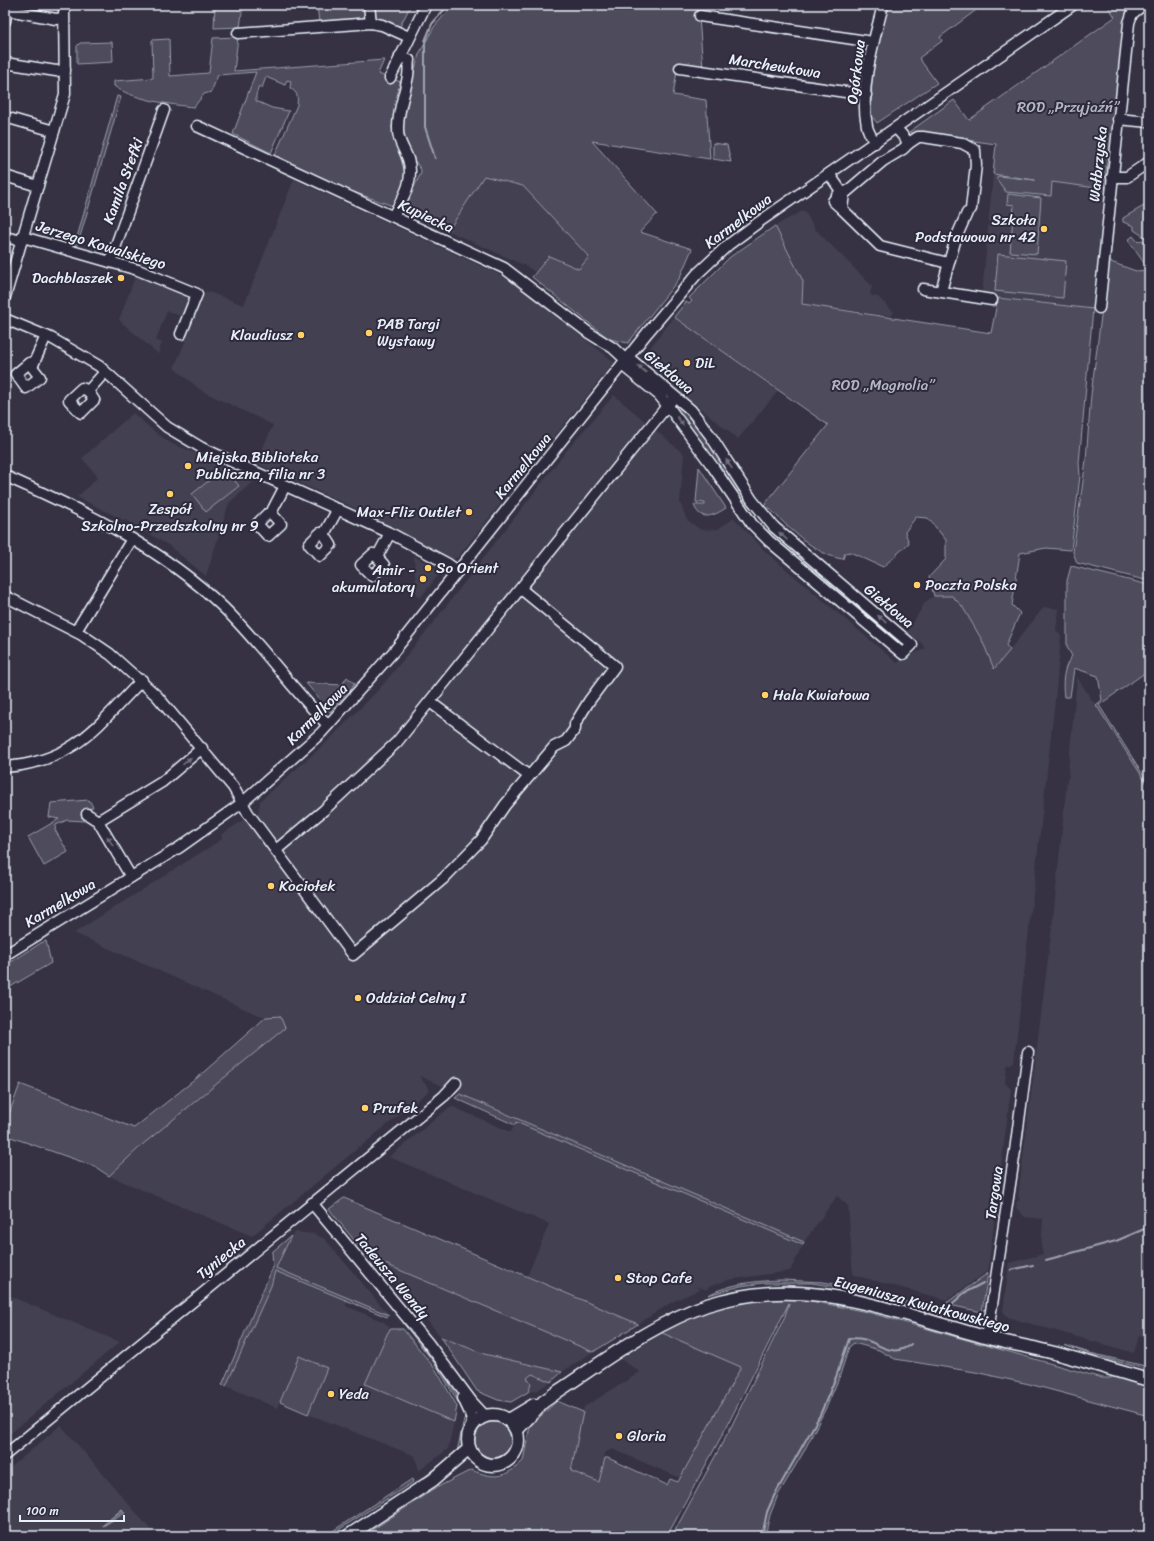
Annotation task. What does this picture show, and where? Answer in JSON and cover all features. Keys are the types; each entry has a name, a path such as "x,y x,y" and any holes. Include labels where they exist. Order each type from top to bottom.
{"main road":[{"name":"Eugeniusza Kwiatkowskiego","path":"517,1430 543,1402 646,1334 674,1319 707,1305 754,1294 788,1292 831,1295 872,1304 987,1338 1052,1352 1149,1380"},
{"name":"Eugeniusza Kwiatkowskiego","path":"509,1420 543,1402"},
{"path":"485,1416 500,1416 509,1420 517,1430 519,1440 517,1450 508,1461 495,1466 485,1465 477,1460 469,1449 468,1437 473,1425 485,1416"},
{"path":"348,1536 433,1480 469,1449"},
{"path":"433,1480 477,1460"}],"street":[{"path":"5,297 65,94 64,5"},
{"path":"369,5 371,23"},
{"path":"390,78 426,5"},
{"name":"Ogórkowa","path":"875,143 867,126 866,95 873,42 883,5"},
{"name":"Karmelkowa","path":"5,955 132,877 180,846 242,802 287,765 328,725 395,650 625,361 697,274 711,260 760,222 1073,5"},
{"name":"Wałbrzyska","path":"1099,308 1128,23 1132,14 1143,5"},
{"path":"5,21 7,10 56,19 64,18"},
{"path":"700,16 873,42"},
{"path":"238,34 371,23 382,25 409,37"},
{"path":"393,216 410,184 411,172 398,132 398,122 409,74 409,60 400,56"},
{"path":"5,63 56,71 65,70"},
{"name":"Marchewkowa","path":"680,68 866,95"},
{"name":"Kamila Stefki","path":"110,262 164,110"},
{"path":"5,117 54,131"},
{"path":"1118,119 1149,122"},
{"name":"Kupiecka","path":"198,126 504,268 589,333 613,348 625,361"},
{"path":"896,128 909,143"},
{"path":"843,192 883,161 903,149 918,137 962,143 975,150 976,165 969,211 956,238 941,291"},
{"path":"1112,177 1127,177 1149,162"},
{"path":"5,176 38,186"},
{"path":"832,178 843,192 842,209 880,246 948,263"},
{"name":"Jerzego Kowalskiego","path":"5,236 23,239 138,270 197,294 181,334"},
{"path":"923,289 992,300"},
{"path":"5,319 46,336 71,349 105,372 140,405 167,427 206,450 390,533 448,564 458,571"},
{"path":"32,367 46,336"},
{"name":"Giełdowa","path":"625,361 675,396 702,424 750,497 774,527 828,575 912,645 903,654 769,542 752,524 713,466 668,406 625,361"},
{"path":"88,391 105,372"},
{"path":"276,850 369,770 397,742 675,396"},
{"path":"5,476 74,508 132,539 175,566 224,608 328,725"},
{"path":"271,513 285,486"},
{"path":"738,504 750,497"},
{"path":"324,534 338,509"},
{"path":"377,557 390,533"},
{"path":"76,631 132,539"},
{"path":"820,584 828,575"},
{"path":"5,596 76,631 110,654 142,680 202,748 233,787 248,813 353,955 443,879 481,840 505,805 529,776 554,747 566,741 575,728 574,724 589,701 615,666 521,589"},
{"path":"842,602 850,593"},
{"path":"5,767 25,765 50,758 82,741 142,680"},
{"path":"430,702 529,776"},
{"path":"98,821 162,782 202,748"},
{"path":"86,814 98,821 132,877"},
{"name":"Targowa","path":"987,1338 1017,1142 1028,1052"},
{"name":"Tyniecka","path":"5,1455 444,1096 456,1084"},
{"name":"Tadeusza Wendy","path":"312,1203 428,1343 485,1416"},
{"name":"Tadeusza Wendy","path":"448,1370 469,1410 473,1425"}],"shaded area":[{"name":"Szkoła Podstawowa nr 42","path":"993,174 1104,189 1093,309 982,295"},
{"path":"484,176 523,186 589,257 579,269 549,256 535,272 526,266 448,231"},
{"path":"294,179 511,280 614,362 458,557 451,560 359,510 256,463 273,425 202,391 174,368 206,291 244,305"},
{"path":"804,210 815,229 872,286 870,295 878,297 894,312 891,316 802,304 803,281 775,226"},
{"path":"135,277 142,279 146,277 184,292 189,303 183,317 167,311 156,340 162,343 158,354 119,320"},
{"path":"674,317 778,391 738,439 654,371 656,354 649,349"},
{"path":"614,395 684,454 680,502 687,520 701,530 718,529 734,518 767,553 897,663 925,648 919,641 907,633 925,602 934,596 952,596 962,606 982,640 994,669 1044,607 1059,609 1056,630 1061,636 1055,701 1014,1062 1007,1066 1005,1083 1011,1089 988,1271 947,1300 853,1275 848,1206 837,1196 804,1242 419,1076 430,1090 360,1147 358,1146 357,1149 252,1236 109,1176 280,1016 266,1017 256,1014 74,933 222,839 221,835 246,818 257,819 260,801 328,741 380,688 426,632 567,450"},
{"name":"Zespół Szkolno-Przedszkolny nr 9","path":"133,413 172,444 255,480 229,503 206,576 168,545 129,521 123,520 77,497 98,477 82,458"},
{"path":"414,556 441,572 420,598 416,594"},
{"path":"1077,677 1149,787 1149,1339 1139,1336 1134,1353 1007,1317 1003,1311 1009,1263 1043,1254 1041,1247 1043,1219 1025,1217 1016,1208 1017,1201 1019,1201 1020,1198 1018,1197 1053,919 1067,780 1069,776 1068,772"},
{"path":"451,1106 511,1132 516,1122 803,1245 790,1271 728,1280 708,1287 707,1290 696,1286 701,1289 674,1301 638,1324 527,1276 549,1224 389,1157"},
{"path":"296,1232 314,1234 325,1239 389,1315 276,1268 291,1236"},
{"path":"378,1261 593,1352 562,1372 484,1354 441,1337"},
{"path":"275,1271 347,1301 346,1306 384,1322 391,1329 388,1332 365,1384 454,1422 448,1449 419,1471 415,1456 308,1414 327,1368 299,1356 277,1408 226,1386 271,1286"},
{"path":"5,1294 120,1342 5,1438"},
{"path":"660,1332 741,1366 680,1478 612,1449 605,1453 599,1483 570,1471 584,1407 640,1372 619,1358"},
{"path":"533,1374 551,1382 536,1391 528,1392 531,1384 527,1378"},
{"path":"61,1425 156,1536 5,1536 5,1472"}],"green space":[{"path":"215,5 243,5 240,27 214,28"},
{"path":"317,5 365,5 364,18 319,22"},
{"path":"373,5 411,5 399,28 374,16"},
{"path":"453,5 698,5 703,68 678,65 673,95 706,100 710,159 592,141 657,214 640,232 692,249 679,279 628,343 609,339 532,277 549,256 579,269 589,257 523,186 484,176 448,231 402,211 421,173 421,170 404,144 402,134 404,111 419,54 434,27"},
{"path":"887,5 983,5 940,37 942,41 919,58 937,83 877,123 871,115 872,76"},
{"name":"ROD „Przyjaźń”","path":"1107,5 1127,5 1110,161 1107,161 1104,189 1052,182 1051,196 1006,192 996,178 998,176 1035,180 993,174 996,144 909,132 954,100 969,120 1115,17"},
{"path":"238,37 234,71 384,60 378,74 401,82 392,128 405,173 405,185 393,206 351,191 275,155 297,105 297,95 290,88 291,81 287,80 285,85 266,77 262,88 259,86 256,95 256,101 272,108 289,111 271,153 233,134 256,72 218,75 211,92 204,94 194,107 175,105 141,98 121,91 114,86 114,81 153,78 152,40 169,39 170,76 209,73 213,38"},
{"path":"112,42 113,62 77,64 77,46 80,43"},
{"path":"117,96 121,97 77,247 74,248"},
{"path":"713,143 727,145 731,162 713,159"},
{"path":"1008,194 1041,198 1037,254 1010,252 1014,205 1007,204"},
{"path":"1149,203 1149,240 1134,230 1134,226 1123,222 1123,218"},
{"name":"ROD „Magnolia”","path":"775,226 803,281 802,304 991,333 998,298 1093,309 1079,463 1080,476 1071,550 1046,548 1020,553 1012,605 1020,613 1006,645 1010,650 994,669 982,640 962,606 952,596 934,596 929,577 946,559 946,540 928,518 916,517 905,532 909,543 883,567 850,552 845,553 843,559 832,557 822,552 801,538 765,504 828,425 674,317 686,302 689,304 692,301 689,298 730,257"},
{"path":"1133,236 1138,242 1142,240 1149,244 1149,270 1128,240"},
{"path":"998,254 1066,261 1063,298 995,291"},
{"path":"1108,261 1136,271 1149,270 1149,581 1077,563 1073,552 1086,460 1091,395"},
{"path":"680,408 694,420 712,444 740,492 735,490 685,421 678,411"},
{"path":"699,467 726,508 713,515 704,516 700,514 694,505 705,505 705,503 696,502"},
{"path":"225,468 239,486 206,512 192,494"},
{"path":"1071,566 1149,585 1149,670 1099,705 1149,784 1149,787 1096,705 1102,700 1098,676 1074,668 1070,697 1064,697 1064,675 1069,660 1072,656 1067,647 1067,581"},
{"path":"347,677 355,684 330,712 306,683 342,685"},
{"path":"89,800 93,807 81,814 85,821 67,820 56,825 55,830 68,852 44,866 28,837 59,819 49,817 51,803"},
{"path":"46,941 51,963 5,990 5,966"},
{"path":"280,1016 285,1028 142,1145 109,1176 94,1166 5,1135 5,1125 20,1084 134,1128 197,1078 266,1017"},
{"path":"460,1094 804,1242 803,1245 516,1122 515,1125 455,1098"},
{"path":"344,1198 638,1324 593,1352 378,1261 367,1256 329,1209"},
{"path":"291,1236 276,1268 389,1315 387,1317 275,1271 271,1286 226,1386 222,1385 273,1267 272,1252"},
{"path":"988,1273 982,1312 945,1304"},
{"path":"782,1280 823,1282 852,1287 949,1313 938,1312 852,1289 811,1283 763,1283 741,1286 708,1295 735,1285"},
{"path":"785,1285 834,1289 943,1315 943,1317 933,1316 844,1293 697,1303 734,1291"},
{"path":"791,1297 867,1312 1102,1378 1111,1378 1112,1375 1149,1385 1149,1416 1029,1384 975,1372 895,1359 879,1350 854,1343 849,1347 839,1378 827,1406 803,1453 778,1495 770,1515 765,1536 672,1536 731,1427 785,1316 789,1303 727,1426 667,1536 363,1536 434,1489 471,1470 487,1475 499,1476 516,1467 523,1461 530,1426 557,1401 583,1412 571,1471 599,1482 605,1458 608,1458 667,1485 670,1479 678,1482 741,1367 660,1332 693,1317 727,1305 756,1299"},
{"path":"403,1323 407,1325 432,1356 465,1408 461,1407 438,1368"},
{"path":"391,1329 403,1329 436,1370 457,1406 454,1422 365,1384 388,1332"},
{"path":"441,1337 484,1354 562,1372 551,1382 532,1374 527,1378 531,1384 528,1392 511,1402 498,1400 477,1391"},
{"path":"1064,1345 1090,1353 1149,1367 1149,1370 1092,1355"},
{"path":"299,1356 327,1368 308,1414 280,1402"},
{"path":"466,1416 468,1422 464,1433 463,1448 425,1479 423,1478 457,1452 464,1419"},
{"path":"490,1422 498,1422 508,1427 512,1434 512,1448 508,1455 498,1460 490,1460 480,1455 478,1452 475,1445 475,1437 480,1427 483,1425"},
{"path":"412,1479 413,1482 329,1536 325,1536"}],"water":[{"path":"122,1509 125,1513 103,1526 103,1525"}],"waterway":[{"path":"435,158 425,127 425,41 432,24 448,5"},
{"path":"1046,1260 1116,1241 1149,1227"},
{"path":"1011,1270 1033,1265"},
{"path":"951,1305 964,1293 983,1283"},
{"path":"762,1536 767,1512 774,1496 820,1415 836,1377 849,1339 858,1338 888,1349 895,1350 903,1349 911,1344"}],"place":[{"name":"Szkoła Podstawowa nr 42","path":"1044,229"},
{"name":"Dachblaszek","path":"121,278"},
{"name":"PAB Targi Wystawy","path":"369,333"},
{"name":"Klaudiusz","path":"301,335"},
{"name":"DiL","path":"687,363"},
{"name":"Miejska Biblioteka Publiczna, filia nr 3","path":"188,466"},
{"name":"Zespół Szkolno-Przedszkolny nr 9","path":"170,494"},
{"name":"Max-Fliz Outlet","path":"469,512"},
{"name":"So Orient","path":"428,568"},
{"name":"Amir - akumulatory","path":"423,579"},
{"name":"Poczta Polska","path":"917,585"},
{"name":"Hala Kwiatowa","path":"765,695"},
{"name":"Kociołek","path":"271,886"},
{"name":"Oddział Celny I","path":"358,998"},
{"name":"Prufek","path":"365,1108"},
{"name":"Stop Cafe","path":"618,1278"},
{"name":"Yeda","path":"331,1394"},
{"name":"Gloria","path":"619,1436"}]}
